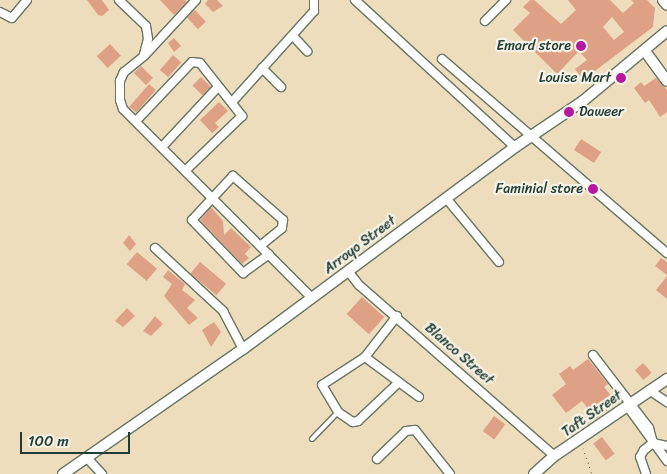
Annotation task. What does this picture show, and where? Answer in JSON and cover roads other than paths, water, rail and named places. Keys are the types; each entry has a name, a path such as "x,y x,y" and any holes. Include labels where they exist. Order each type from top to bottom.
{"street":[{"path":"0,12 12,18 27,0"},
{"path":"119,0 146,26 162,35"},
{"path":"196,0 144,56 124,72 119,91 124,109 311,297"},
{"path":"233,101 314,11 314,0"},
{"path":"355,0 515,147"},
{"path":"485,21 506,0"},
{"path":"663,0 667,5"},
{"path":"144,56 148,39 146,26"},
{"name":"Arroyo Street","path":"64,474 243,349 515,147 583,101 667,31"},
{"path":"293,36 308,51"},
{"path":"645,51 667,81"},
{"path":"442,59 530,137 667,253"},
{"path":"136,121 192,62 200,63 218,87 240,110 240,120 185,171"},
{"path":"262,68 281,87"},
{"path":"162,147 218,87"},
{"path":"467,101 477,90"},
{"path":"260,246 282,228 283,220 236,176 192,220 239,272 248,272 269,254"},
{"path":"446,198 499,262"},
{"path":"155,248 223,311 243,349"},
{"name":"Blanco Street","path":"348,271 554,456"},
{"path":"397,316 365,357 324,381 322,385 338,412 348,420 358,421 398,383"},
{"path":"593,355 629,405 649,428 653,443 667,461"},
{"path":"365,357 419,397"},
{"name":"Taft Street","path":"534,474 554,456 581,440 667,379"},
{"path":"649,390 667,402"},
{"path":"376,459 411,429 415,430 448,471 439,474"},
{"path":"653,443 667,446"},
{"path":"646,474 640,457 653,443"},
{"path":"87,458 102,474"}],"lane":[{"path":"312,439 338,412"}],"place":[{"name":"Emard store","path":"581,46"},
{"name":"Louise Mart","path":"621,78"},
{"name":"Daweer","path":"569,112"},
{"name":"Faminial store","path":"593,189"}]}
